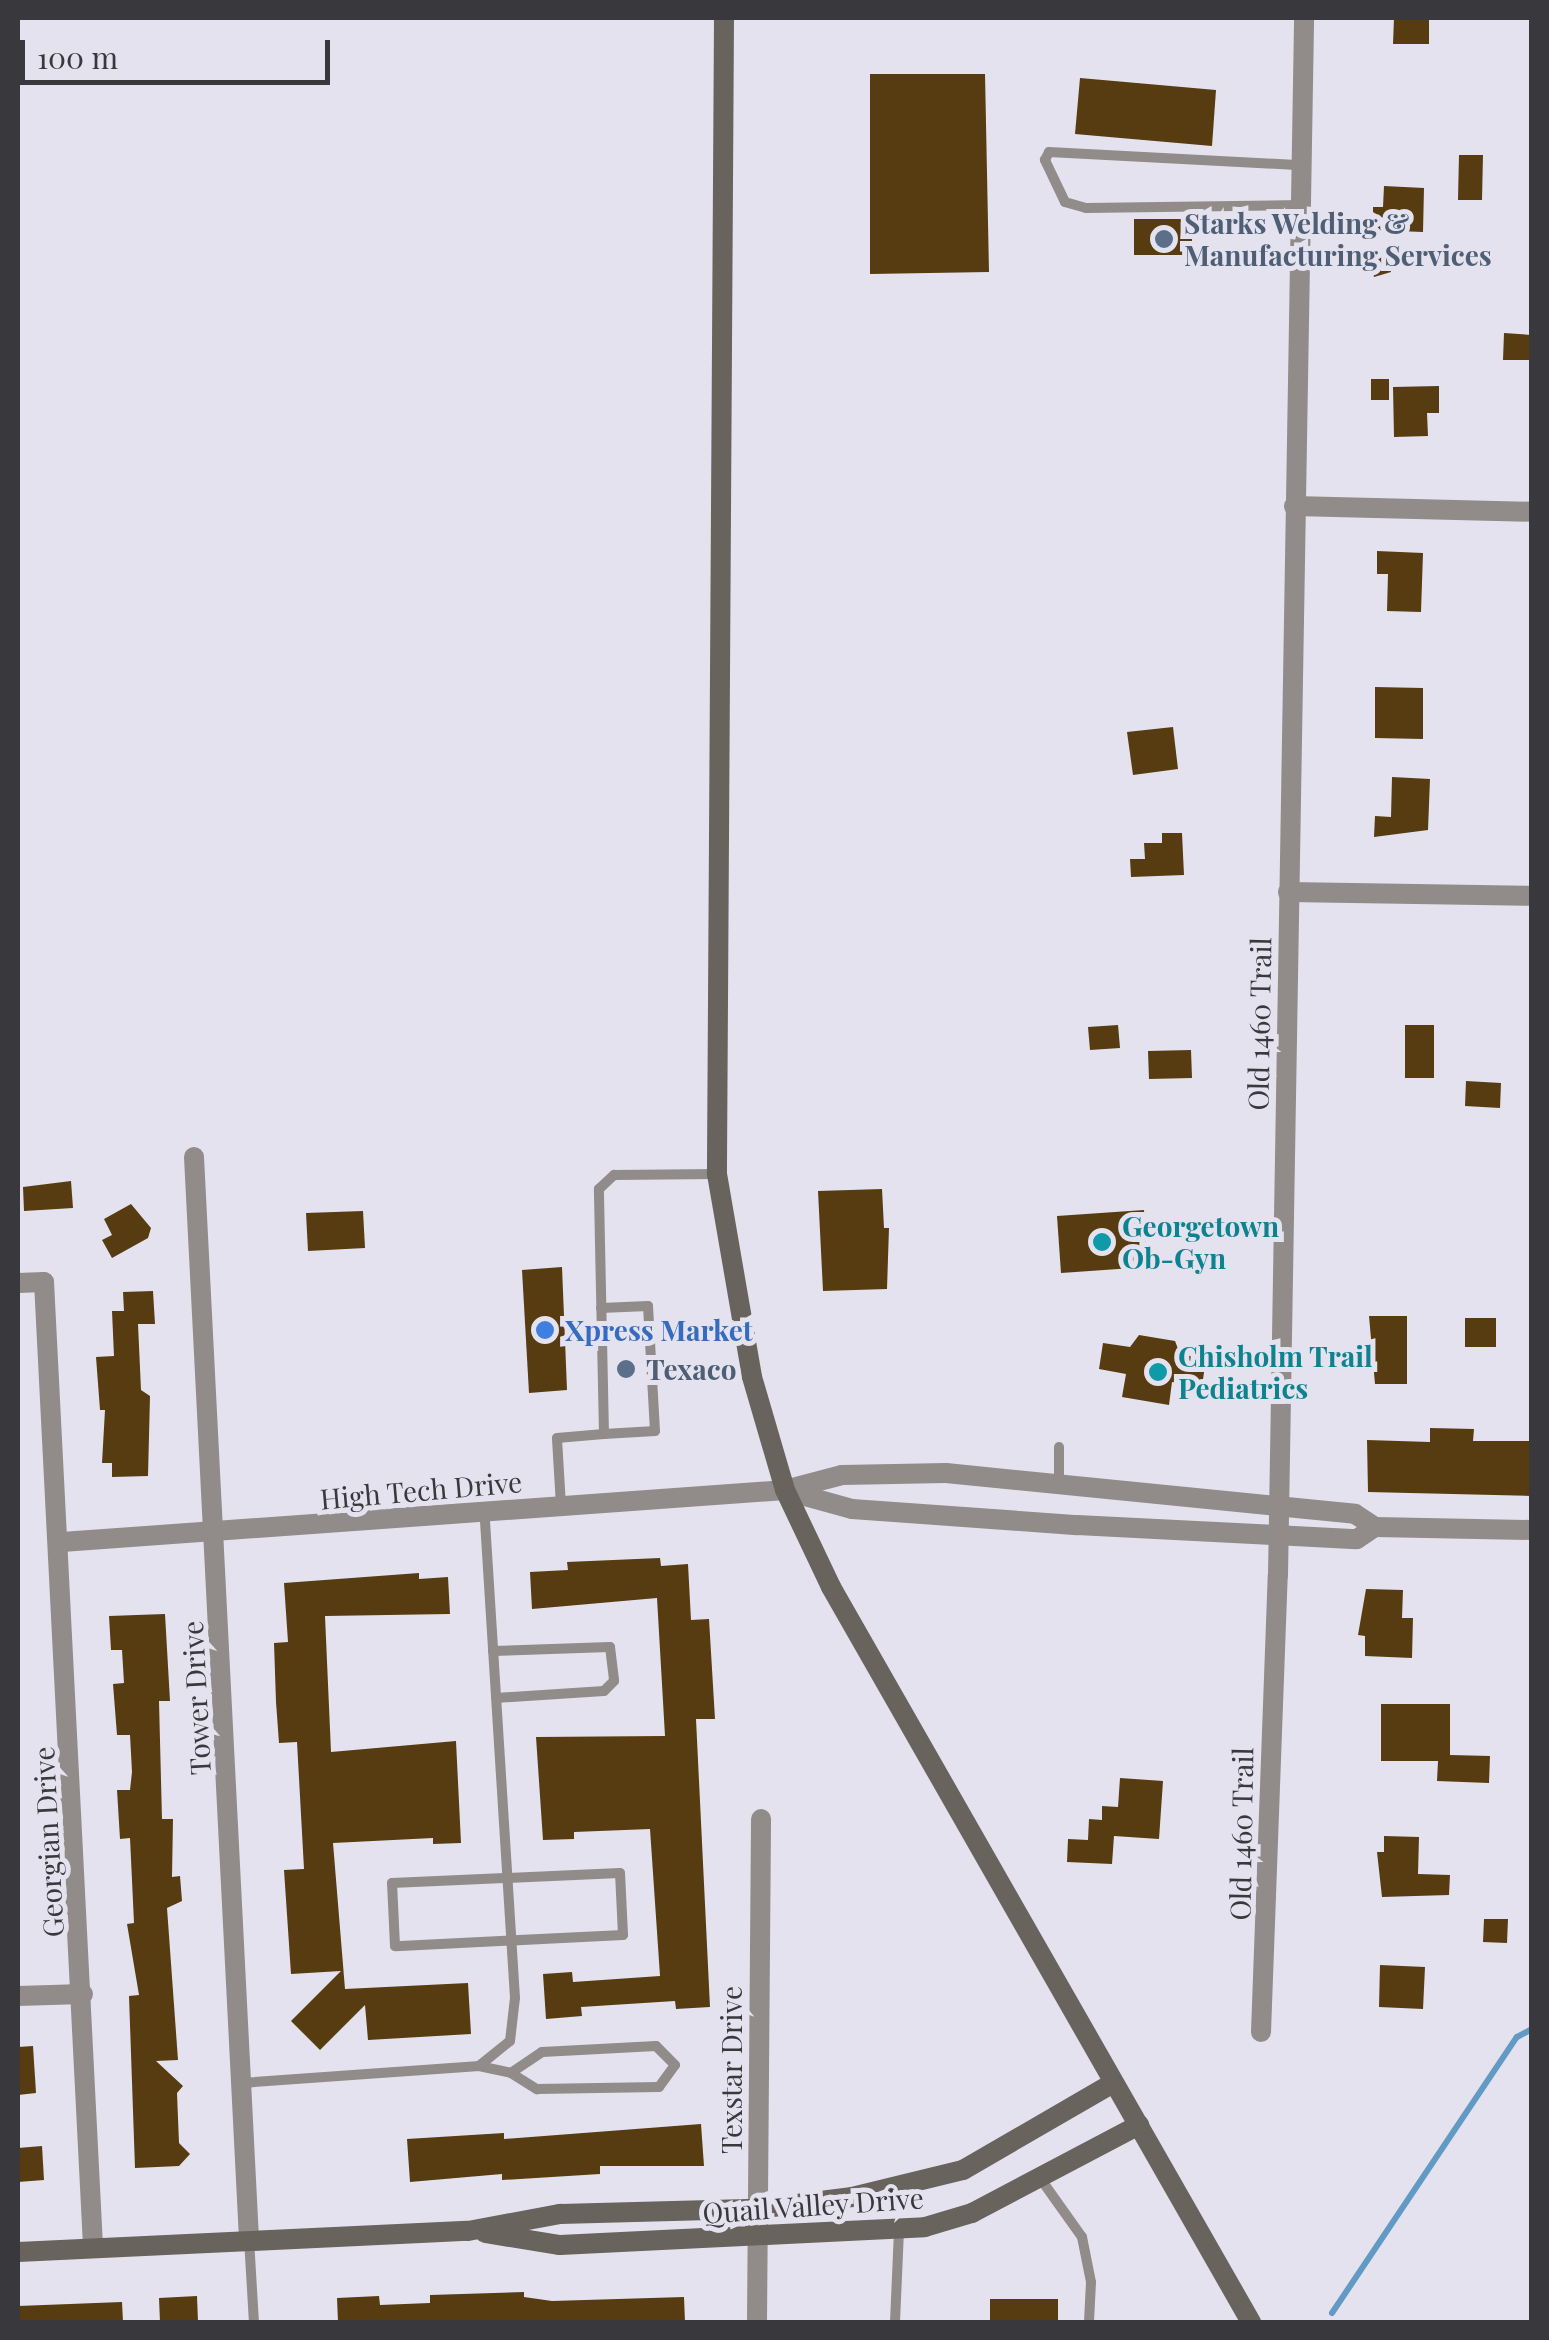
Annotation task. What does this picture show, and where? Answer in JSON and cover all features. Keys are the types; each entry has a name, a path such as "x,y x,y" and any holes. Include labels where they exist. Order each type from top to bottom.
{"main road":[{"path":"724,18 718,1174 732,1285 785,1490 831,1588 1251,2322"},
{"path":"726,70 732,18"},
{"name":"Quail Valley Drive","path":"18,2252 249,2238 468,2231 560,2214 757,2209 928,2183 1011,2145 1113,2083"},
{"name":"Quail Valley Drive","path":"468,2231 560,2245 758,2240 900,2230 972,2213 1139,2125"}],"street":[{"name":"Old 1460 Trail","path":"1261,2032 1278,1535 1304,18"},
{"path":"1294,506 1532,512"},
{"path":"1288,892 1532,896"},
{"name":"Tower Drive","path":"194,1156 249,2238"},
{"name":"Georgian Drive","path":"18,1284 44,1282 62,1542 94,2246"},
{"name":"High Tech Drive","path":"62,1542 216,1534 785,1490 842,1475 946,1473 1059,1488 1355,1514 1375,1527 1356,1539 1278,1535 852,1508 785,1490"},
{"path":"1375,1527 1532,1530"},
{"name":"Texstar Drive","path":"756,2322 761,1819"},
{"path":"18,1996 83,1994"}],"lane":[{"path":"1300,205 1086,208 1066,202 1046,160 1048,152 1302,165"},
{"path":"604,1434 600,1189 614,1176 718,1174"},
{"path":"561,1506 556,1438 655,1431 648,1306 601,1308"},
{"path":"1058,1447 1059,1488"},
{"path":"479,2066 510,2042 512,1943 484,1512"},
{"path":"493,1651 610,1648 614,1681 604,1691 496,1698"},
{"path":"620,1874 623,1935 395,1946 392,1883 508,1879 620,1874"},
{"path":"242,2083 479,2066 512,2073 537,2089 659,2087 675,2065 656,2046 542,2052 512,2073"},
{"path":"1040,2177 1082,2237 1091,2282 1089,2322"},
{"path":"896,2322 900,2230"},
{"path":"249,2238 254,2322"}],"building":[{"path":"1394,18 1429,18 1429,44 1393,44"},
{"path":"870,74 985,74 989,272 870,274"},
{"path":"1080,78 1216,90 1212,146 1075,134"},
{"path":"1459,155 1483,155 1482,200 1458,200"},
{"path":"1384,186 1424,188 1423,232 1373,230 1373,207 1383,207"},
{"path":"1134,219 1192,219 1192,255 1134,255"},
{"path":"1386,254 1391,272 1374,277 1369,259"},
{"path":"1504,333 1532,335 1532,360 1503,360"},
{"path":"1371,379 1389,379 1389,400 1371,400"},
{"path":"1439,386 1439,413 1427,413 1428,436 1394,437 1393,387"},
{"path":"1377,551 1423,553 1421,612 1387,611 1388,574 1377,574"},
{"path":"1375,687 1423,688 1423,739 1375,738"},
{"path":"1173,727 1178,769 1133,775 1127,732"},
{"path":"1392,777 1430,779 1428,830 1374,837 1375,816 1391,817"},
{"path":"1162,833 1182,833 1184,875 1131,877 1130,859 1145,859 1144,843 1162,843"},
{"path":"1118,1025 1120,1048 1090,1050 1088,1027"},
{"path":"1405,1025 1434,1025 1434,1078 1405,1078"},
{"path":"1191,1050 1192,1078 1149,1079 1148,1051"},
{"path":"1466,1081 1501,1083 1500,1108 1465,1106"},
{"path":"71,1181 73,1208 24,1211 23,1187"},
{"path":"882,1189 884,1228 889,1228 887,1289 823,1291 818,1191"},
{"path":"131,1204 151,1228 148,1238 112,1258 102,1240 112,1235 104,1219"},
{"name":"Georgetown Ob-Gyn","path":"1144,1210 1147,1267 1061,1273 1057,1216"},
{"path":"363,1211 365,1248 308,1251 306,1213"},
{"name":"Xpress Market","path":"562,1267 567,1390 529,1393 522,1270"},
{"path":"153,1291 155,1324 138,1324 141,1390 150,1396 148,1476 112,1477 112,1463 102,1463 105,1410 100,1410 96,1357 114,1356 112,1311 124,1311 123,1292"},
{"path":"1369,1316 1407,1316 1407,1384 1375,1384"},
{"path":"1465,1318 1496,1318 1496,1347 1465,1347"},
{"name":"Chisholm Trail Pediatrics","path":"1139,1335 1175,1341 1180,1354 1206,1359 1202,1386 1172,1382 1169,1405 1122,1397 1126,1374 1099,1369 1103,1343 1130,1347"},
{"path":"1430,1428 1474,1429 1473,1441 1532,1441 1532,1496 1368,1492 1367,1440 1430,1442"},
{"path":"660,1558 661,1566 688,1564 691,1620 709,1619 715,1719 696,1719 710,2007 676,2009 675,2001 581,2007 582,2016 546,2019 543,1974 572,1972 573,1982 660,1976 650,1829 574,1832 574,1839 543,1840 536,1737 665,1736 657,1598 532,1609 530,1572 568,1570 567,1562"},
{"path":"419,1573 419,1579 448,1577 450,1614 325,1616 331,1752 456,1741 461,1843 433,1844 433,1838 333,1843 345,1989 468,1983 471,2034 368,2040 365,2005 320,2050 291,2021 341,1971 291,1974 284,1870 304,1869 297,1742 279,1743 276,1702 274,1643 288,1642 284,1583"},
{"path":"1366,1589 1403,1590 1402,1618 1413,1618 1412,1658 1365,1656 1365,1636 1358,1635"},
{"path":"165,1614 170,1701 159,1701 162,1819 173,1819 172,1877 180,1876 182,1901 167,1908 178,2060 156,2061 183,2086 177,2093 179,2143 190,2154 179,2166 135,2168 129,1996 139,1995 127,1924 134,1923 130,1838 120,1839 117,1790 130,1790 132,1772 130,1735 117,1735 113,1684 124,1683 122,1650 111,1650 109,1616"},
{"path":"1381,1704 1450,1704 1450,1755 1490,1756 1489,1783 1437,1781 1438,1761 1381,1761"},
{"path":"1120,1778 1163,1781 1159,1839 1114,1836 1112,1864 1067,1862 1068,1839 1088,1840 1089,1819 1102,1820 1102,1806 1118,1807"},
{"path":"1384,1836 1419,1837 1418,1874 1450,1875 1449,1895 1382,1897 1377,1852 1384,1852"},
{"path":"1484,1919 1508,1919 1507,1943 1483,1942"},
{"path":"1380,1965 1425,1967 1423,2009 1379,2007"},
{"path":"33,2046 36,2093 18,2095 18,2047"},
{"path":"701,2124 704,2166 600,2166 600,2174 502,2180 502,2174 410,2182 407,2139 504,2133 504,2139"},
{"path":"42,2146 44,2180 18,2182 18,2148"},
{"path":"524,2292 524,2297 552,2301 684,2297 685,2322 338,2322 337,2298 379,2296 380,2305 430,2303 430,2295"},
{"path":"197,2296 198,2322 160,2322 159,2298"},
{"path":"990,2299 1058,2299 1058,2322 990,2322"},
{"path":"122,2302 123,2322 18,2322 18,2306"}],"waterway":[{"path":"1332,2313 1517,2037 1532,2029"}],"place":[{"name":"Starks Welding & Manufacturing Services","path":"1164,239"},
{"name":"Georgetown Ob-Gyn","path":"1102,1242"},
{"name":"Xpress Market","path":"545,1330"},
{"name":"Texaco","path":"626,1369"},
{"name":"Chisholm Trail Pediatrics","path":"1158,1372"}]}
